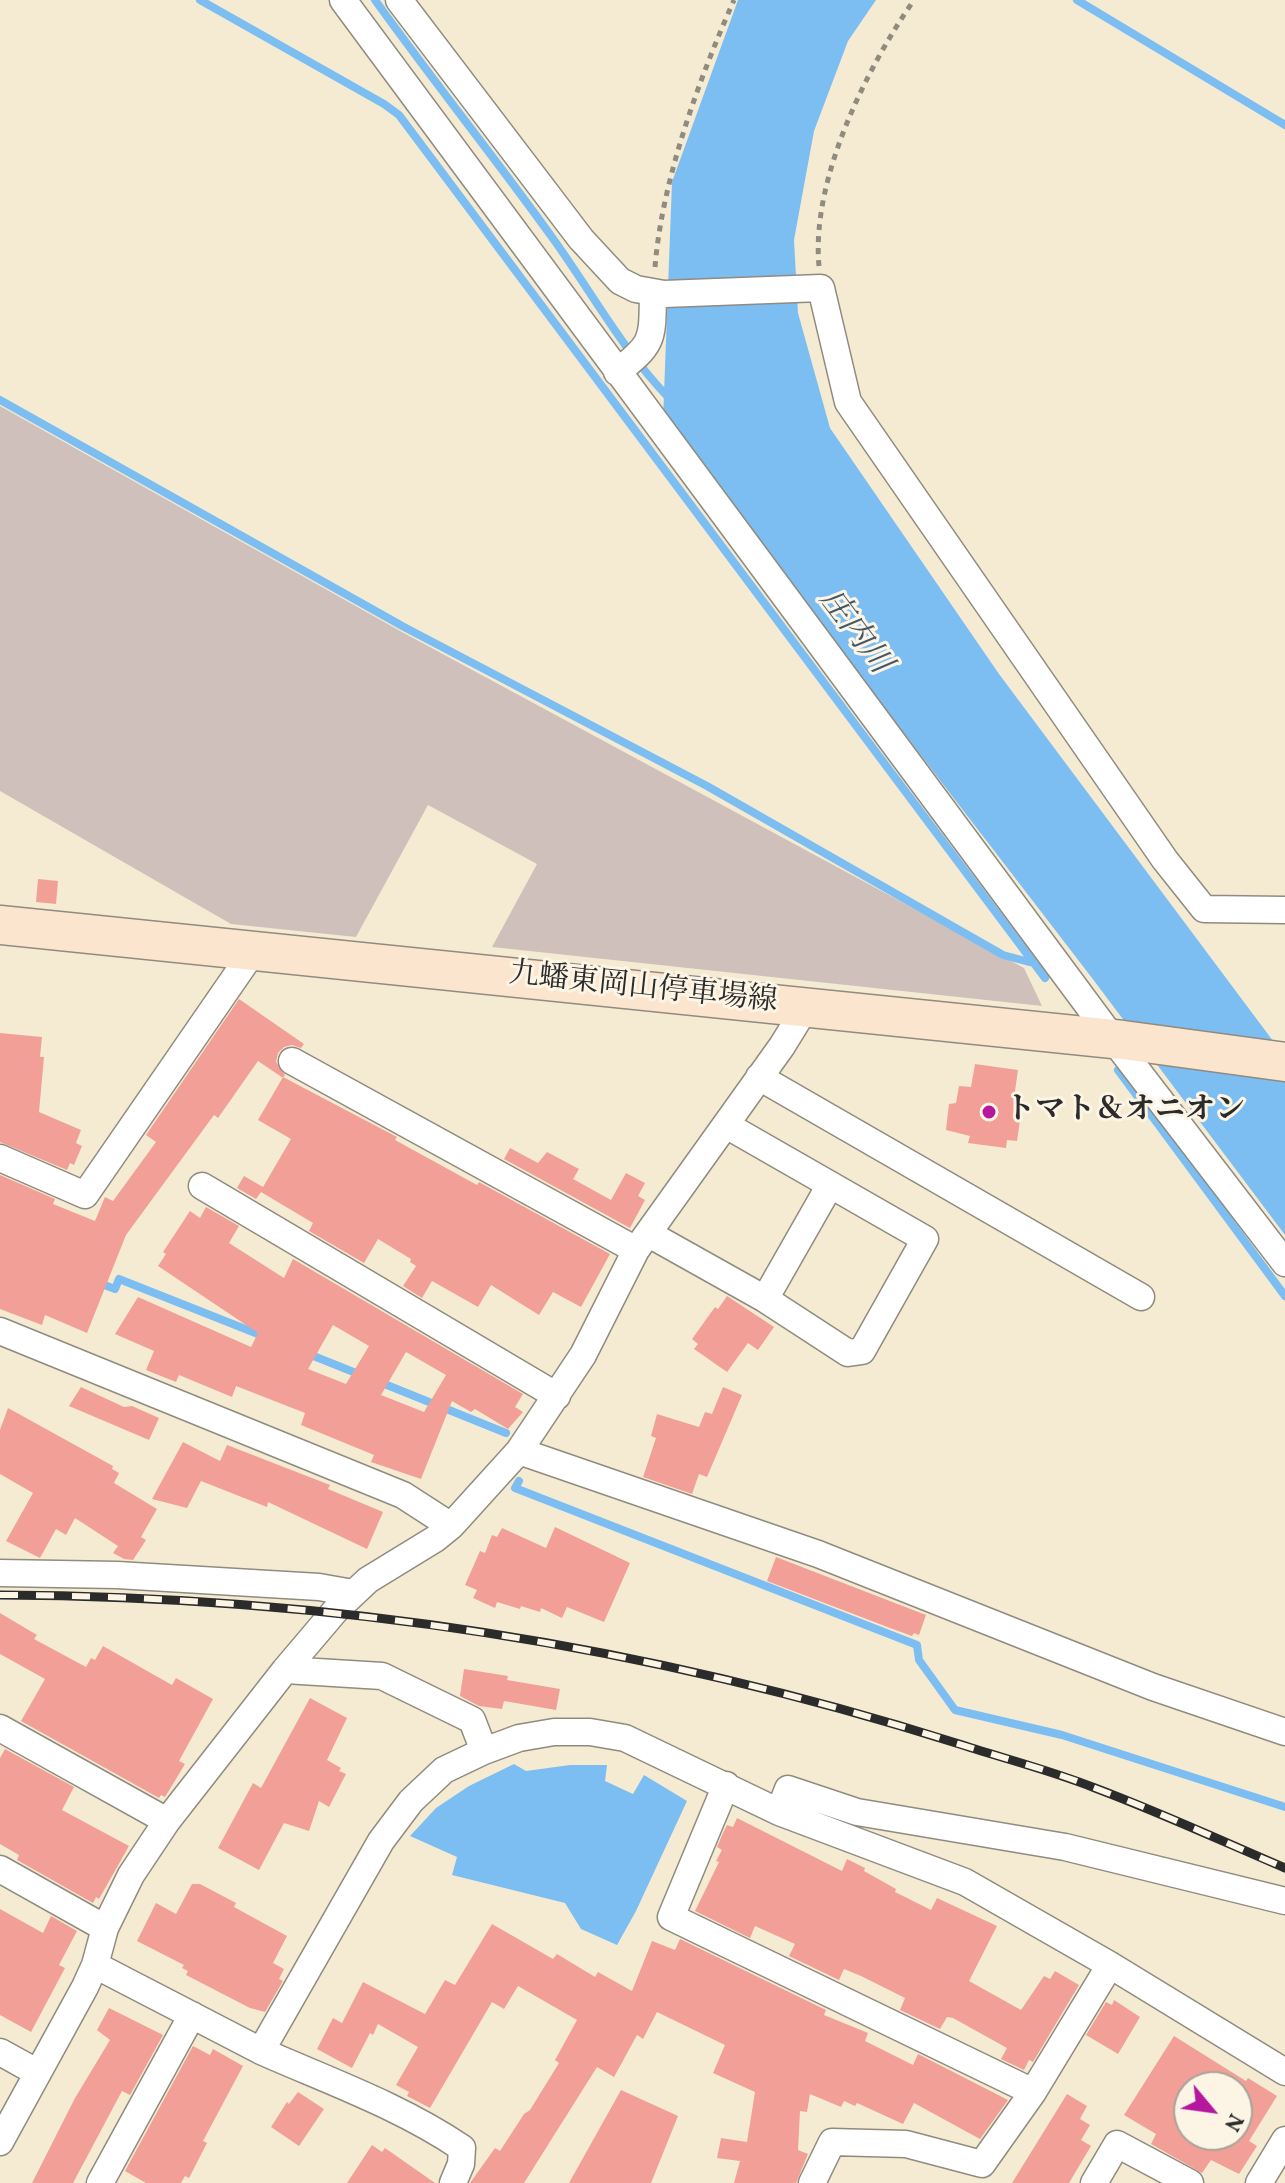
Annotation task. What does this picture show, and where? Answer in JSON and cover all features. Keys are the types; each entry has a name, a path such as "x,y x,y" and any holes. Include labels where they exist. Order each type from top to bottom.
{"main road":[{"name":"九蟠東岡山停車場線","path":"0,925 1118,1040 1285,1062"}],"street":[{"path":"343,0 1285,1263"},
{"path":"399,0 601,262 620,281 636,289 659,293 815,288 848,402 1165,860 1204,909 1285,910"},
{"path":"619,370 645,350 652,335 659,293"},
{"path":"0,1158 85,1195 254,950"},
{"path":"0,2142 85,1987 95,1965 105,1928 131,1875 167,1821 285,1670 353,1593 451,1526 519,1451 583,1355 642,1242 806,1007"},
{"path":"292,1061 642,1242 765,1299 848,1353 862,1351 925,1239 726,1125"},
{"path":"759,1077 1141,1297"},
{"path":"765,1299 830,1185"},
{"path":"202,1186 557,1396"},
{"path":"0,1331 403,1495 451,1526"},
{"path":"519,1451 818,1554 1153,1687 1285,1732"},
{"path":"0,1573 117,1575 319,1587 353,1593"},
{"path":"285,1670 382,1676 472,1720 484,1751"},
{"path":"0,1728 167,1821"},
{"path":"261,2051 388,1831 411,1801 444,1770 484,1751 519,1738 590,1732 625,1738 779,1812 965,1882 1110,1965 1285,2072"},
{"path":"726,1785 671,1917 1033,2092"},
{"path":"779,1812 788,1789 857,1812 1065,1847 1285,1901"},
{"path":"0,1869 105,1928"},
{"path":"95,1965 261,2051 429,2126 462,2148 461,2164 453,2183"},
{"path":"812,2183 832,2142 906,2144 982,2164 1033,2092 1110,1965"},
{"path":"100,2183 192,2015"},
{"path":"0,2052 38,2073"},
{"path":"1259,2183 1285,2140"},
{"path":"1094,2183 1117,2144 1190,2183"}],"path":[{"path":"659,293 656,259 666,201 687,121 709,56 734,0"},
{"path":"815,288 822,207 835,158 854,106 879,56 914,0"}],"shaded area":[{"path":"0,406 402,632 1024,968 1042,1006 492,947 537,864 428,805 356,937 231,924 0,791"}],"water":[{"name":"庄内川","path":"738,0 876,0 848,41 814,131 794,240 798,313 830,428 999,674 1285,1057 1285,1235 1092,978 663,420 672,182"},
{"path":"514,1764 526,1771 570,1765 607,1765 605,1781 633,1794 644,1775 687,1801 617,1945 581,1929 565,1903 452,1875 457,1857 410,1836 436,1808 469,1786"}],"building":[{"path":"38,879 58,881 56,904 36,902"},
{"path":"239,999 304,1044 301,1048 292,1045 284,1047 278,1053 276,1062 285,1075 283,1078 258,1061 218,1118 214,1115 126,1235 87,1333 45,1315 42,1325 0,1309 0,1175 55,1199 53,1204 95,1221 105,1197 113,1201 156,1142 146,1135"},
{"path":"0,1033 42,1037 40,1057 44,1057 39,1112 81,1130 76,1143 82,1146 74,1165 70,1163 67,1170 0,1142"},
{"path":"975,1064 1018,1070 1014,1098 1023,1099 1017,1141 1007,1140 1006,1148 968,1143 970,1136 946,1130 949,1104 956,1103 959,1086 971,1087"},
{"path":"283,1077 397,1137 395,1140 477,1185 479,1182 610,1254 581,1307 553,1292 539,1315 491,1285 478,1307 432,1281 422,1298 403,1286 416,1266 410,1262 411,1259 378,1239 364,1263 309,1231 313,1223 261,1192 256,1199 237,1188 244,1176 263,1187 291,1139 258,1120"},
{"path":"510,1148 538,1163 547,1152 579,1169 573,1179 611,1200 626,1173 645,1183 638,1196 645,1200 630,1228 504,1159"},
{"path":"206,1207 239,1226 229,1243 284,1278 293,1259 523,1394 515,1407 523,1412 508,1429 475,1409 471,1412 452,1401 421,1479 371,1462 374,1455 301,1425 305,1413 236,1386 232,1397 179,1375 176,1382 146,1370 154,1351 115,1334 138,1297 251,1347 258,1333 158,1266 166,1254 163,1252 190,1211 200,1218","holes":["333,1325 369,1346 346,1384 308,1369","406,1352 446,1375 424,1412 381,1395"]},
{"path":"727,1296 774,1327 758,1350 748,1343 727,1372 694,1349 698,1344 692,1339"},
{"path":"81,1387 124,1407 132,1406 159,1418 149,1440 69,1406"},
{"path":"723,1387 742,1395 707,1477 699,1474 692,1494 643,1477 656,1438 651,1436 657,1414 699,1427 705,1412 712,1414"},
{"path":"8,1408 113,1466 112,1469 119,1473 114,1483 157,1509 141,1537 146,1540 133,1560 113,1553 118,1546 75,1518 66,1535 56,1529 40,1558 6,1541 33,1493 0,1474 0,1430"},
{"path":"183,1442 220,1461 227,1445 330,1485 328,1489 383,1512 367,1549 268,1502 267,1507 201,1481 187,1508 152,1499"},
{"path":"555,1527 630,1563 604,1622 567,1607 562,1618 541,1608 540,1612 497,1602 495,1608 473,1598 477,1590 465,1585 480,1551 485,1553 492,1535 497,1537 502,1528 546,1548"},
{"path":"776,1557 926,1615 919,1635 914,1633 912,1636 767,1581"},
{"path":"0,1613 37,1635 34,1639 86,1667 91,1658 95,1660 103,1646 172,1685 176,1678 213,1699 179,1761 185,1764 165,1797 161,1795 159,1798 21,1721 45,1679 0,1654"},
{"path":"464,1669 560,1689 556,1710 504,1701 502,1709 479,1706 460,1696"},
{"path":"310,1698 347,1718 327,1760 346,1774 329,1807 319,1801 309,1831 284,1823 259,1870 218,1848 253,1783 261,1788"},
{"path":"5,1749 74,1787 62,1810 129,1846 99,1899 96,1897 93,1903 17,1860 19,1855 0,1844 0,1758"},
{"path":"737,1818 842,1871 847,1859 896,1889 895,1892 931,1910 937,1898 997,1926 969,1981 1021,2010 1044,1976 1050,1979 1055,1971 1079,1985 1033,2062 1029,2060 1024,2070 1001,2059 1007,2048 953,2018 947,2017 940,2029 900,2010 905,1998 861,1976 844,1969 839,1980 789,1956 795,1944 755,1926 750,1938 695,1911 719,1862 716,1861 722,1850 717,1847 723,1833 727,1825 733,1827"},
{"path":"192,1884 200,1884 236,1903 234,1907 287,1936 273,1963 284,1969 279,1979 283,1981 265,2012 250,2008 186,1975 188,1971 182,1968 184,1965 137,1941 156,1903 176,1914"},
{"path":"0,1909 43,1933 51,1916 77,1931 59,1965 65,1968 31,2032 0,2015"},
{"path":"492,1924 553,1959 557,1954 595,1977 598,1972 632,1991 652,1941 675,1950 680,1939 826,2010 824,2015 868,2033 865,2041 913,2065 918,2054 1008,2100 980,2139 914,2103 903,2124 857,2103 855,2106 844,2101 841,2107 810,2094 807,2112 800,2111 798,2150 808,2154 796,2183 734,2183 740,2161 717,2158 721,2138 747,2142 755,2092 713,2073 725,2045 657,2012 643,2039 637,2035 614,2077 597,2067 524,2183 470,2183 495,2148 500,2151 524,2114 530,2110 559,2063 555,2060 577,2020 518,1986 504,2009 492,2002 430,2108 407,2096 409,2092 396,2085 418,2047 378,2024 352,2068 317,2049 333,2018 342,2023 363,1982 425,2014 445,1980 455,1985"},
{"path":"1114,2000 1140,2017 1118,2054 1086,2035 1106,2002 1112,2005"},
{"path":"109,2008 163,2035 130,2095 122,2091 73,2183 32,2183 75,2098 110,2040 97,2030"},
{"path":"1174,2036 1230,2071 1173,2071 1173,2151 1253,2151 1253,2144 1257,2146 1239,2174 1211,2160 1202,2173 1151,2144 1156,2134 1124,2115"},
{"path":"193,2046 210,2055 213,2049 243,2066 203,2141 207,2143 189,2178 185,2176 181,2183 146,2183 125,2171"},
{"path":"1253,2081 1277,2096 1253,2135"},
{"path":"621,2090 678,2116 651,2183 569,2183"},
{"path":"298,2092 324,2109 299,2146 271,2127 287,2102 289,2104"},
{"path":"1067,2094 1087,2106 1080,2119 1090,2125 1081,2140 1091,2146 1069,2183 1012,2183"},
{"path":"372,2145 382,2152 385,2148 435,2183 347,2183"}],"waterway":[{"path":"200,0 399,115 1045,978"},
{"path":"375,0 554,240 623,342 669,398"},
{"path":"1077,0 1285,125"},
{"path":"0,400 404,627 707,786 1003,955 1033,963"},
{"path":"1118,1070 1285,1296"},
{"path":"96,1282 115,1289 119,1279 268,1338"},
{"path":"306,1353 361,1375"},
{"path":"377,1381 506,1433"},
{"path":"519,1481 515,1488 917,1645 919,1660 955,1710 1062,1735 1285,1807"}],"railway":[{"path":"0,1595 243,1605 363,1616 603,1653 839,1709 1043,1770 1143,1807 1285,1868"}],"place":[{"name":"トマト＆オニオン","path":"989,1112"}]}
